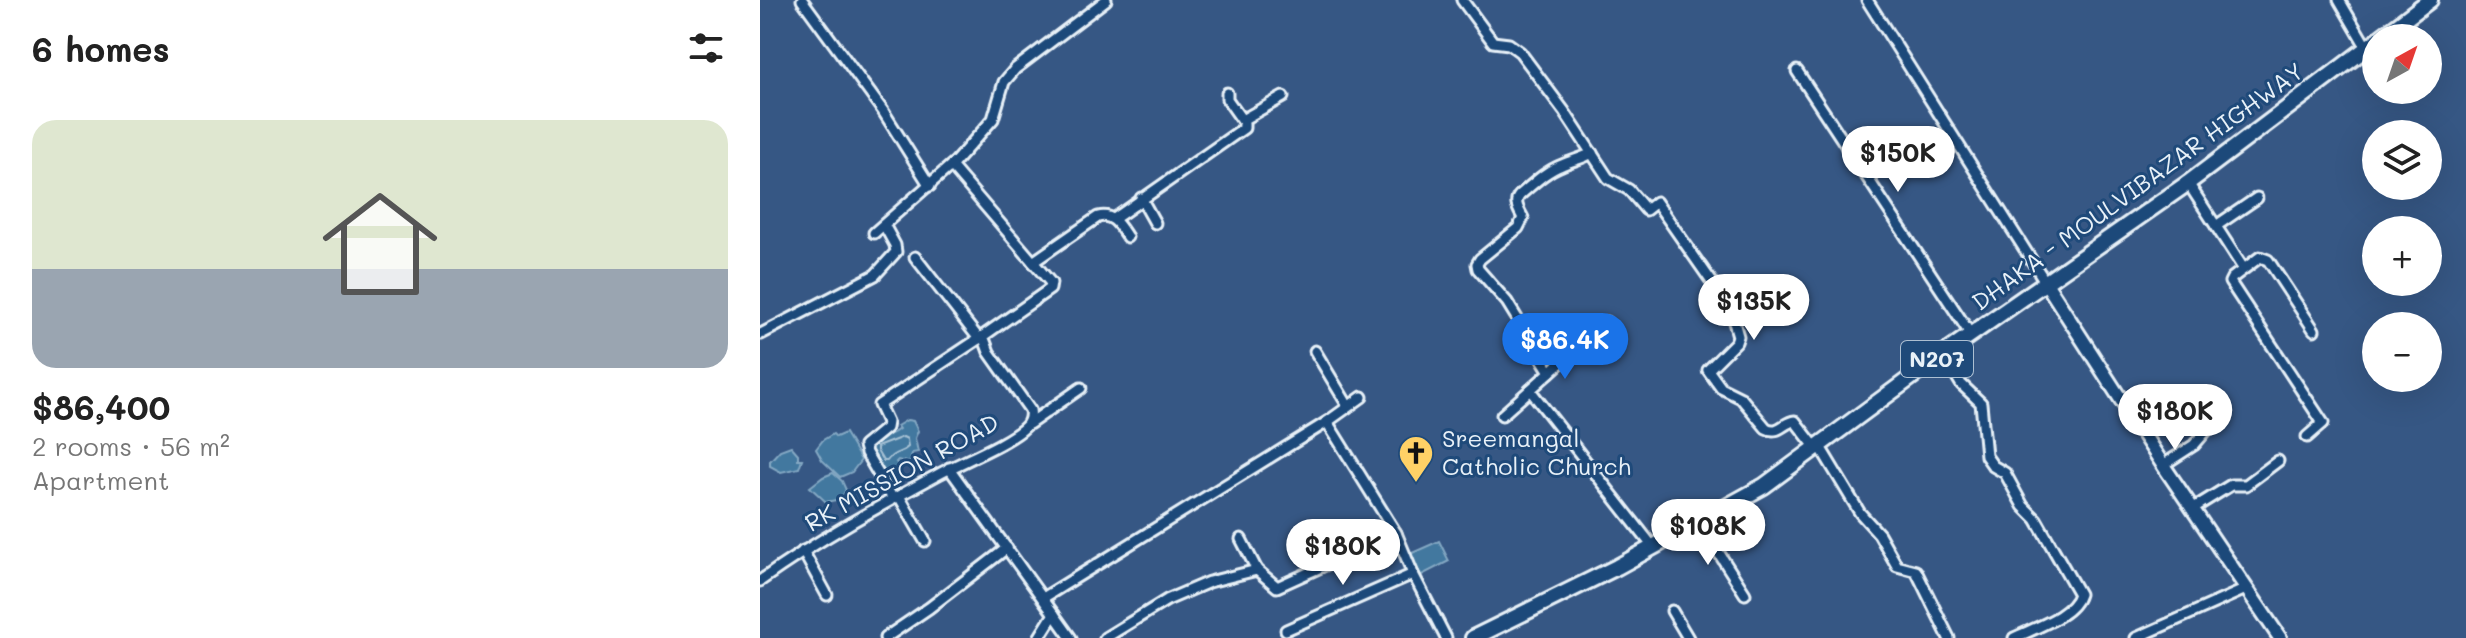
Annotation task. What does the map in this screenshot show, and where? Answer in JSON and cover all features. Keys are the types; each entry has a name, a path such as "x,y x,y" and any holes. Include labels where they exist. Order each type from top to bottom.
{"highway":[{"name":"DHAKA - MOULVIBAZAR HIGHWAY","path":"2398,24 2430,0"},
{"name":"DHAKA - MOULVIBAZAR HIGHWAY","path":"1473,638 1653,547 1764,486 1943,354 2188,183 2362,51"}],"main road":[{"path":"2046,283 2192,509 2280,638"}],"street":[{"path":"802,0 883,111 930,186"},
{"path":"874,233 951,166 993,119 1004,82 1015,69 1106,0"},
{"path":"1462,0 1493,42 1509,44 1520,52 1608,178 1629,190 1646,210 1656,202 1730,308 1738,336 1736,342 1710,366 1709,372 1721,388 1746,402 1766,428 1776,431 1795,421 1817,447 1860,513 1879,534 1897,566 1916,571 1949,638"},
{"path":"1867,0 2046,283"},
{"path":"2339,0 2362,28"},
{"path":"1797,71 1971,335"},
{"path":"1114,219 1244,128 1227,99 1227,93"},
{"path":"1242,120 1283,97"},
{"path":"1550,372 1507,302 1477,264 1518,228 1523,218 1516,204 1520,195 1550,171 1592,153"},
{"path":"925,541 864,446 886,428 887,422 879,405 981,338 1052,286 951,166"},
{"path":"2188,183 2243,268"},
{"path":"1141,198 1155,223"},
{"path":"2216,226 2257,198"},
{"path":"1033,262 1098,217 1106,215 1114,219 1127,237"},
{"path":"761,334 875,275 896,252 884,225"},
{"name":"RK MISSION ROAD","path":"760,581 803,551 896,497 1002,441 1026,426 1031,417 1030,410 981,338 915,257"},
{"path":"2307,437 2323,423 2230,282 2232,278 2260,257 2268,260 2314,330"},
{"path":"1502,415 1606,322"},
{"path":"1315,351 1348,406"},
{"path":"1943,354 1961,384 1981,403 1986,456 2005,473 2023,506 2036,519 2079,594 2069,610 2014,638"},
{"path":"1026,426 1081,388"},
{"path":"1530,390 1653,547"},
{"path":"1043,598 1327,422 1362,397"},
{"path":"2163,465 2194,445 2212,424 2223,417"},
{"path":"1327,422 1396,533 1446,638"},
{"path":"2192,509 2231,485 2246,485 2278,461"},
{"path":"949,468 1071,638"},
{"path":"1699,522 1745,594"},
{"path":"1241,539 1257,570 1277,587 1396,533"},
{"path":"885,638 1007,548"},
{"path":"803,551 827,595"},
{"path":"1105,638 1167,600 1209,582 1257,570"},
{"path":"1286,630 1413,574"},
{"path":"2136,638 2246,589"},
{"path":"1672,611 1688,638"},
{"path":"1039,638 1054,614"}],"water":[{"path":"907,420 913,421 918,431 915,438 918,452 912,453 910,463 898,460 899,466 890,474 883,474 867,445 879,436 887,436 899,429 897,426"},
{"path":"845,433 861,460 852,472 840,477 822,460 816,449 833,434 836,437"},
{"path":"791,446 798,459 802,459 799,468 781,472 770,466 770,461 780,450"},
{"path":"833,473 846,490 841,499 826,502 810,487"},
{"path":"1439,541 1449,561 1418,577 1410,554"}],"place":[{"name":"Sreemangal Catholic Church","path":"1416,484"}]}
